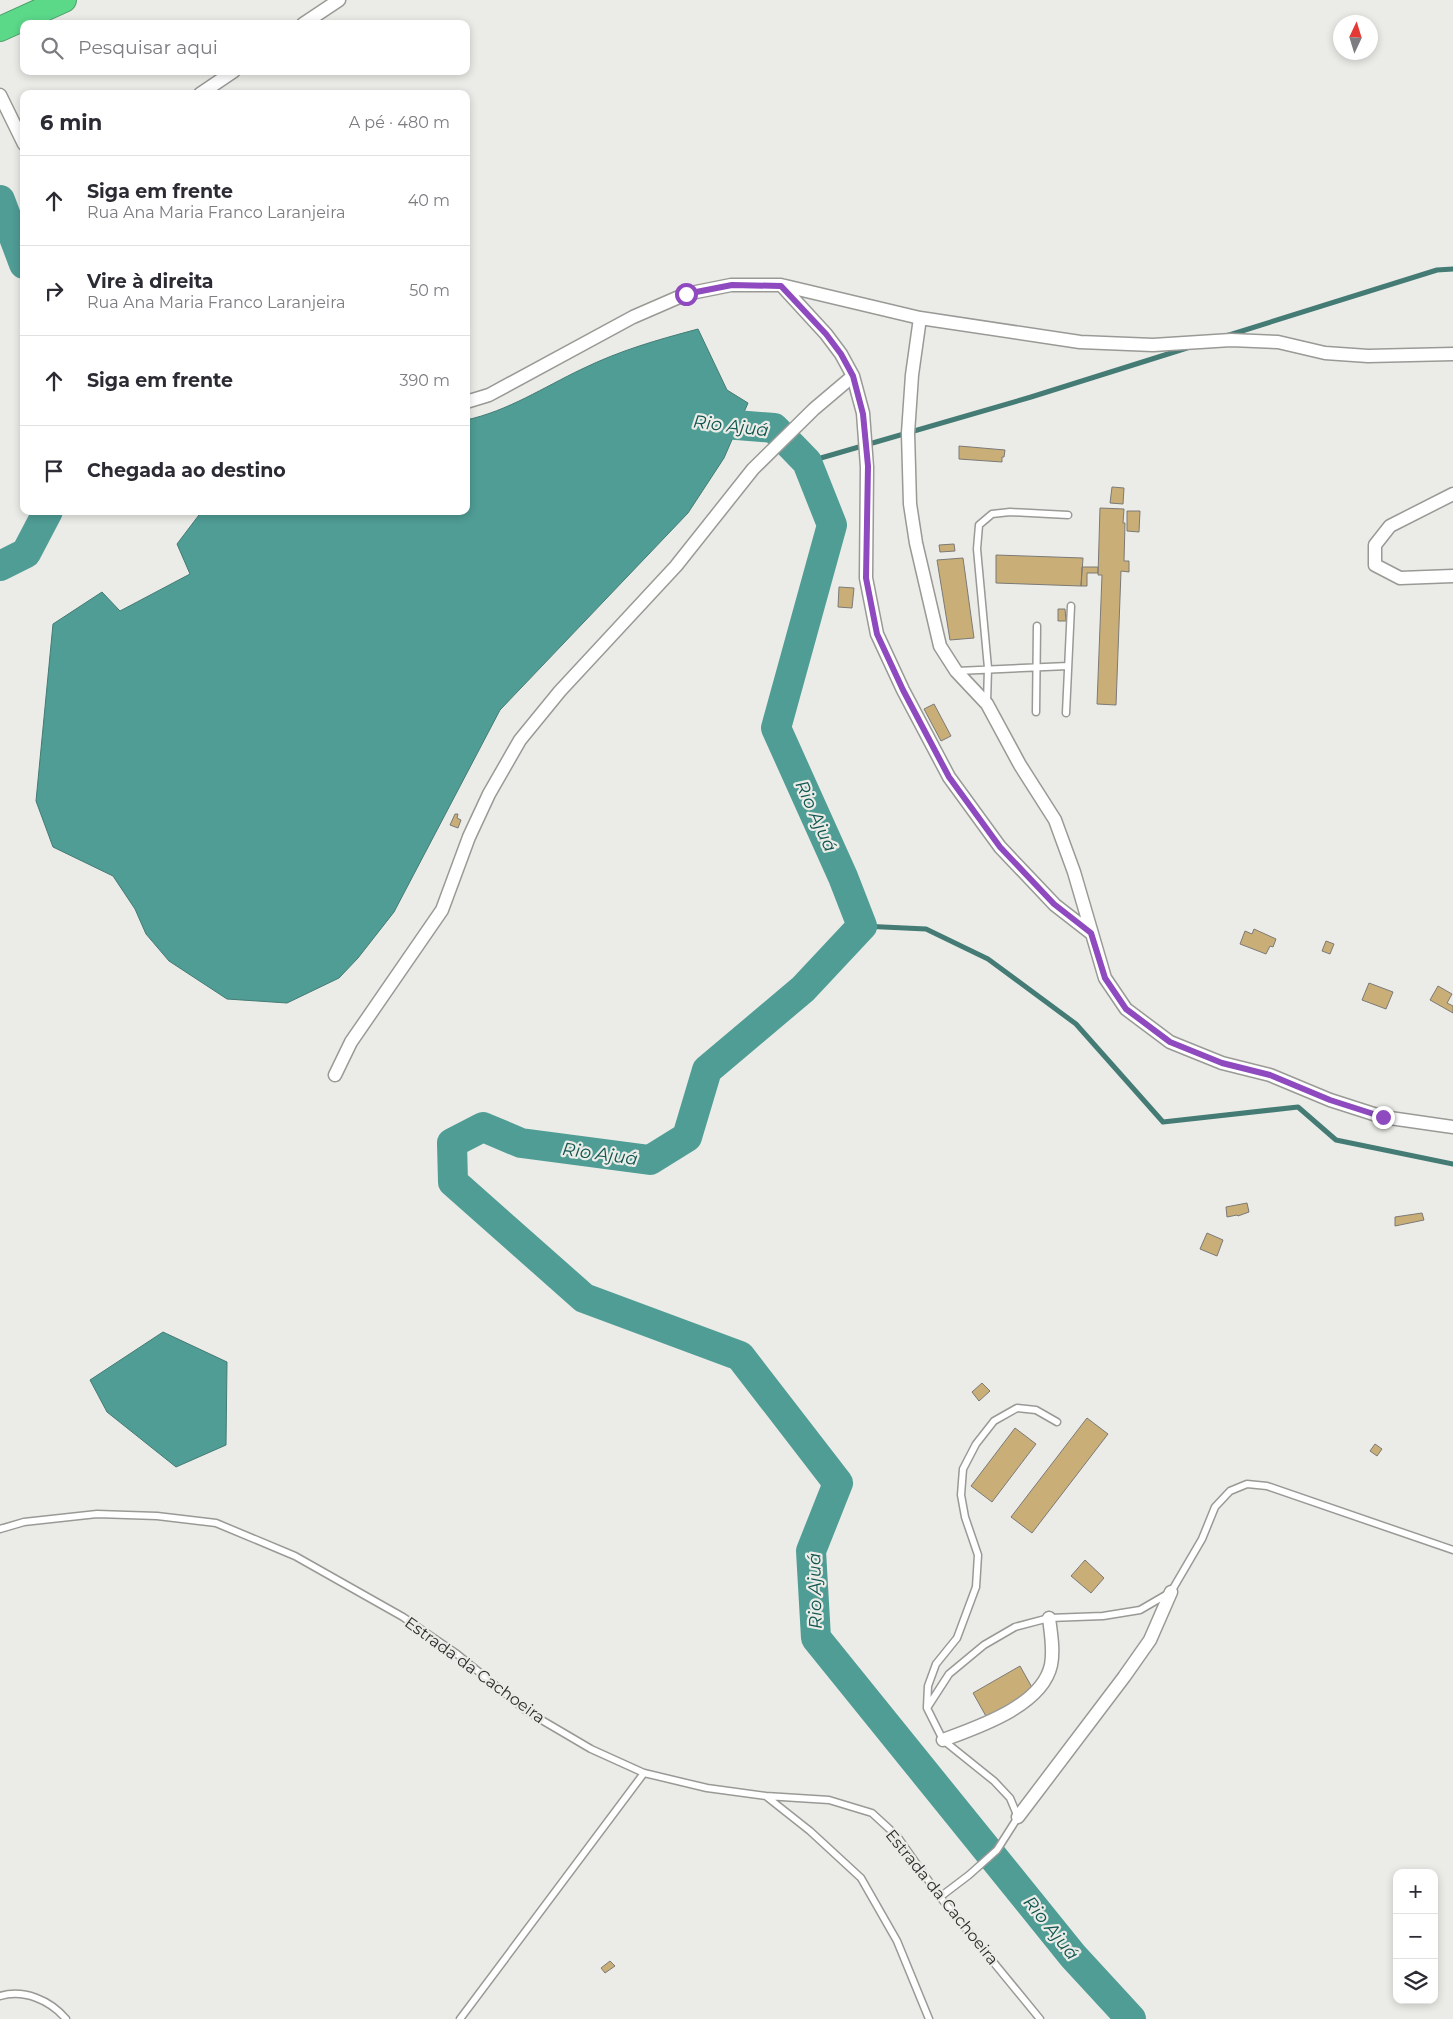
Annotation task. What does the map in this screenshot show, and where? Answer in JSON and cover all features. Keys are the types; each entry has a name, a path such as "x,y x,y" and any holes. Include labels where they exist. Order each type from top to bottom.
{"highway":[{"path":"0,29 64,0"}],"street":[{"path":"310,20 339,0"},
{"path":"206,90 228,75"},
{"path":"0,95 20,136"},
{"path":"470,401 489,395 634,317 686,294 732,285 781,286 920,318 1080,342 1153,345 1231,340 1278,342 1325,353 1368,356 1453,354"},
{"path":"781,286 826,334 841,354 853,376 863,414 868,466 866,578 877,634 903,690 949,777 1000,847 1054,904 1091,933"},
{"path":"920,318 912,375 908,433 910,504 916,543 940,646 956,671 987,704 1020,765 1055,820 1074,872 1105,978 1126,1009 1170,1042 1222,1063 1270,1075 1330,1100 1383,1117 1453,1127"},
{"path":"335,1076 351,1042 442,910 477,820 489,794 520,740 560,691 676,566 753,469 814,409 853,376"},
{"path":"1453,494 1390,526 1375,545 1375,565 1400,578 1453,576"},
{"path":"1018,1817 1140,1655 1150,1640 1171,1592"},
{"path":"943,1740 984,1724 1021,1705 1039,1688 1051,1666 1052,1641 1049,1618"}],"lane":[{"path":"987,704 988,668 977,549 979,525 992,514 1010,512 1068,515"},
{"path":"1066,712 1072,606"},
{"path":"1036,712 1037,626"},
{"path":"956,671 988,668 1068,666"},
{"path":"940,1897 970,1875 997,1850 1018,1817 1010,1798 994,1782 943,1740 927,1708 928,1686 936,1664 957,1638 976,1587 978,1556 965,1516 961,1495 962,1469 976,1444 994,1420 1017,1408 1036,1410 1057,1422"},
{"path":"927,1708 949,1674 984,1645 1016,1627 1049,1618 1103,1616 1140,1610 1171,1592 1202,1539 1216,1507 1230,1490 1247,1484 1267,1486 1453,1550"},
{"name":"Estrada da Cachoeira","path":"0,1530 24,1522 97,1514 157,1516 216,1523 295,1556 403,1617 456,1654 528,1712 591,1749 644,1773 707,1788 766,1796 829,1800 872,1813 897,1836 940,1897 1040,2019"},
{"path":"460,2019 644,1773"},
{"path":"766,1796 810,1831 861,1878 897,1941 929,2019"},
{"path":"0,1996 12,1993 38,1998 66,2019"}],"water":[{"path":"698,329 727,390 748,403 724,458 688,513 500,710 394,912 358,958 339,978 287,1003 227,999 169,961 146,934 135,909 113,876 53,847 36,801 53,624 102,592 120,611 190,574 177,544 199,515 470,515 470,419 511,405 611,356 654,341"},
{"path":"163,1332 227,1362 226,1445 176,1467 107,1412 90,1380"}],"building":[{"path":"959,446 1005,450 1004,457 1002,457 1002,462 959,459"},
{"path":"1112,487 1124,488 1123,504 1110,503"},
{"path":"1100,508 1124,509 1124,561 1129,561 1129,572 1121,571 1116,705 1097,704 1102,575 1098,575"},
{"path":"1127,511 1140,511 1139,532 1127,531"},
{"path":"954,544 955,551 940,552 939,545"},
{"path":"996,555 1083,558 1081,586 996,583"},
{"path":"963,558 974,638 950,640 937,560"},
{"path":"1082,567 1098,567 1098,573 1087,573 1087,586 1081,586"},
{"path":"839,587 854,588 852,608 838,607"},
{"path":"1058,609 1065,609 1066,621 1058,621"},
{"path":"934,704 951,736 941,741 924,709"},
{"path":"455,814 458,814 457,818 461,820 458,828 450,825"},
{"path":"1254,929 1276,939 1273,947 1270,946 1266,954 1240,944 1245,931 1252,934"},
{"path":"1326,941 1334,944 1330,954 1322,951"},
{"path":"1369,983 1393,992 1386,1009 1362,1000"},
{"path":"1438,986 1452,994 1447,1003 1453,1006 1453,1013 1430,1000"},
{"path":"1247,1203 1249,1212 1227,1217 1226,1207"},
{"path":"1422,1213 1424,1220 1395,1226 1395,1217"},
{"path":"1207,1233 1223,1240 1217,1256 1200,1249"},
{"path":"982,1383 990,1391 979,1401 972,1392"},
{"path":"1087,1418 1108,1434 1032,1533 1011,1517"},
{"path":"1015,1428 1036,1444 992,1502 971,1486"},
{"path":"1375,1444 1382,1449 1377,1456 1370,1451"},
{"path":"1085,1560 1104,1578 1091,1593 1071,1576"},
{"path":"1020,1666 1034,1691 987,1718 973,1693"},
{"path":"610,1961 615,1966 605,1973 601,1968"}],"waterway":[{"path":"0,200 20,253"},
{"path":"1226,336 1437,270 1453,269"},
{"path":"807,462 1031,397 1187,348"},
{"name":"Rio Ajuá","path":"699,422 774,428 807,462 832,525 776,728 843,877 862,926 803,989 707,1070 687,1137 650,1160 521,1143 483,1127 452,1143 453,1182 584,1298 740,1356 838,1483 811,1551 816,1638 1073,1956 1131,2019"},
{"path":"0,566 26,553 46,515"},
{"path":"862,926 926,929 988,959 1076,1024 1163,1122 1298,1107 1336,1140 1453,1164"}],"route":[{"path":"686,294 732,285 781,286 810,315 841,354 853,376 863,414 868,466 866,578 877,634 903,690 949,777 1000,847 1054,904 1091,933 1105,978 1126,1009 1170,1042 1222,1063 1270,1075 1330,1100 1383,1117"}]}
